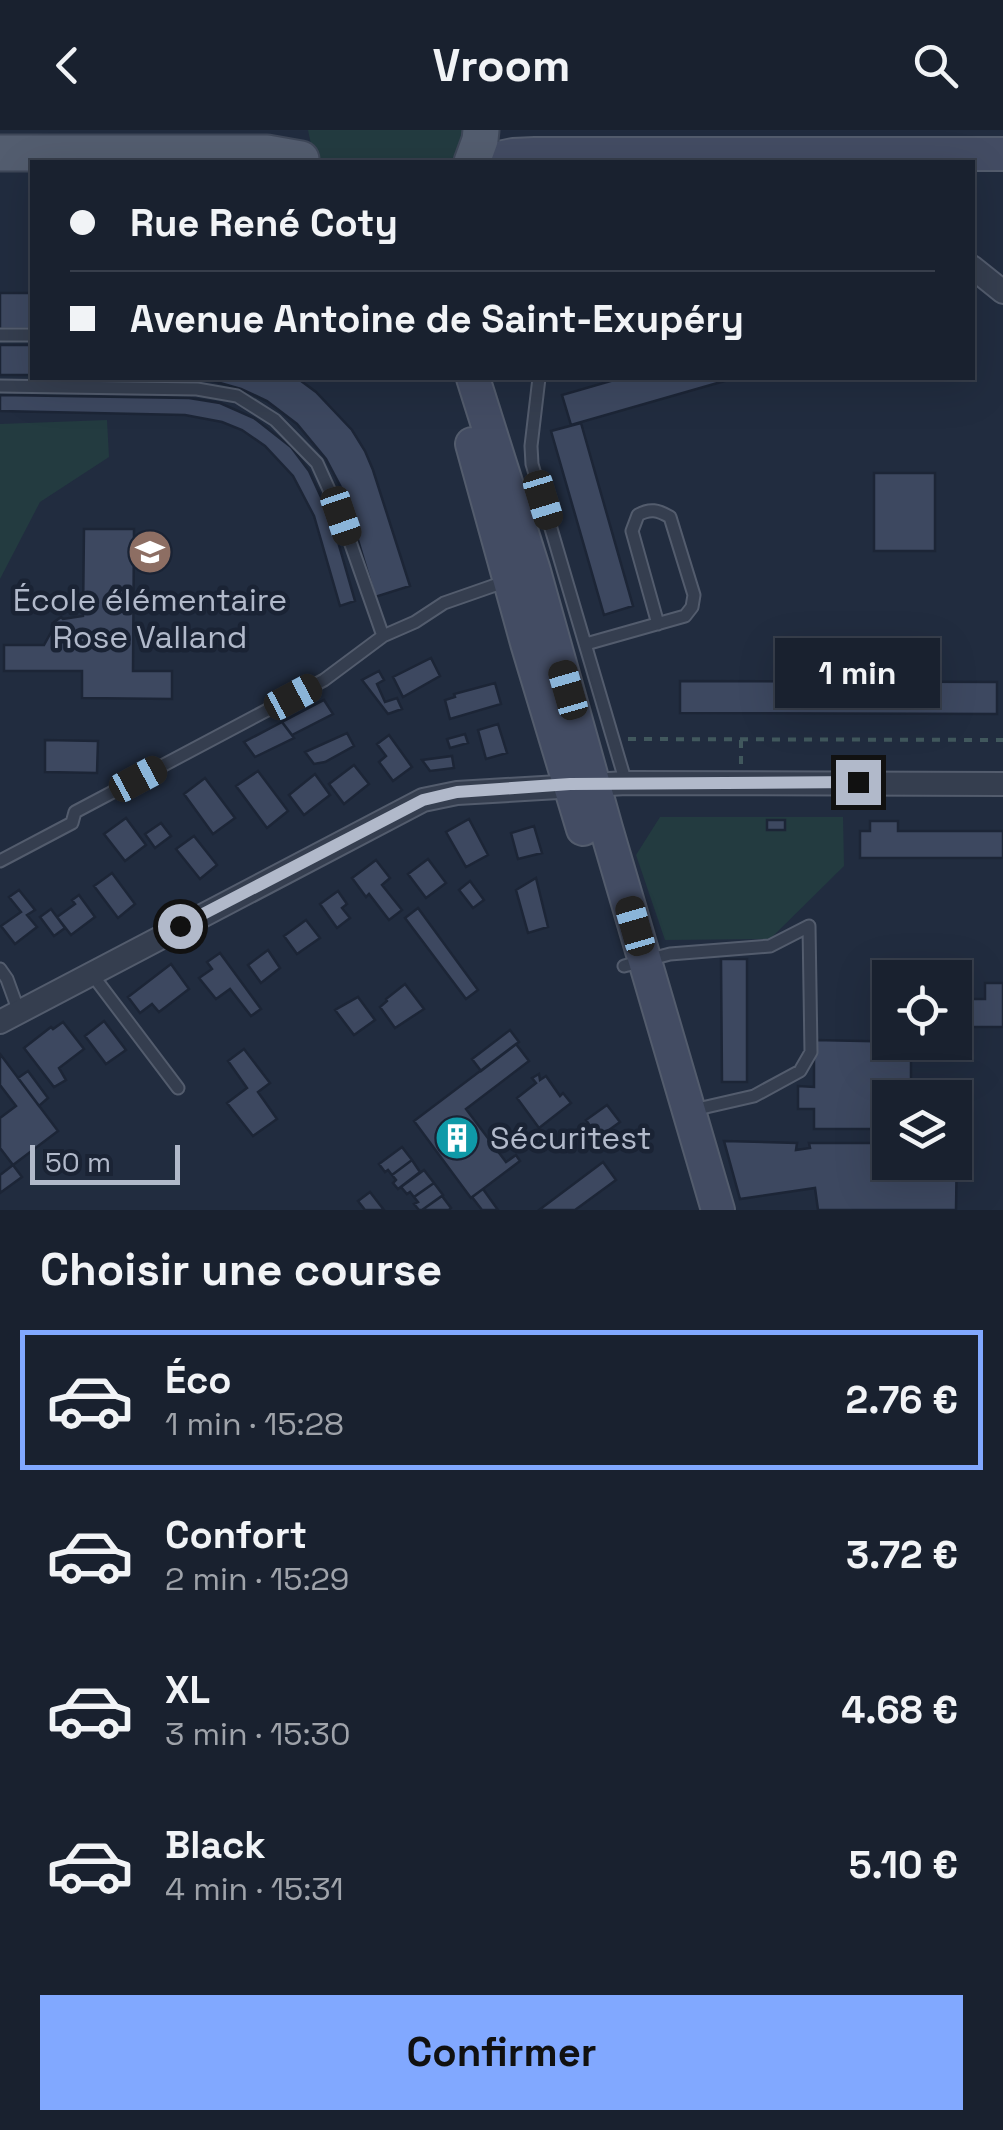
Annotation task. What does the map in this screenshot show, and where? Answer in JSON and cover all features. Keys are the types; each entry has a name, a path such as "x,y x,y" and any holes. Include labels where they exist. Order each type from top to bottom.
{"main road":[{"path":"473,160 481,130"},
{"path":"0,152 300,151"},
{"path":"489,160 535,154 1003,154"},
{"path":"452,380 596,784 634,963 696,1210"},
{"path":"473,380 522,575 527,643 540,654 563,732 596,784"},
{"path":"634,963 688,1111 718,1210"}],"street":[{"path":"975,269 1003,292"},
{"path":"10,1017 423,800 457,792 596,784 1003,784"}],"lane":[{"path":"0,335 30,336"},
{"path":"539,380 532,464 614,739 596,784"},
{"path":"0,386 74,382 197,389 237,396 275,420 318,463 341,516 382,636"},
{"path":"586,644 658,624 685,616 692,606 694,595 670,517 648,509 638,514 632,531 658,624"},
{"path":"0,861 72,823 75,812 324,680 382,636 415,622 444,602 522,575"},
{"path":"634,963 670,954 770,946 809,926 811,1052 800,1071 754,1096 688,1111"},
{"path":"0,970 6,979 10,1017"},
{"path":"91,973 178,1088"}],"path":[{"path":"614,739 1003,740"}],"green space":[{"path":"308,130 467,130 460,160 318,160"},
{"path":"107,420 109,457 40,502 0,579 0,424"},
{"path":"660,817 843,817 844,866 770,939 665,940 636,855"}],"building":[{"path":"0,293 30,293 30,329 0,329"},
{"path":"0,345 30,345 30,375 0,375"},
{"path":"198,380 300,380 316,392 352,430 365,451 410,586 375,597 344,493 326,459 297,424 267,401 213,381"},
{"path":"614,380 728,380 571,425 562,395"},
{"path":"0,395 189,398 220,403 254,418 291,447 309,471 332,521 355,601 340,606 314,516 293,476 265,446 242,430 185,415 0,411"},
{"path":"581,423 633,606 604,615 551,431"},
{"path":"874,473 935,473 935,551 874,551"},
{"path":"84,529 134,529 133,671 172,671 172,699 82,698 82,671 4,671 4,645 44,645 53,623 61,617 83,616"},
{"path":"431,658 440,676 403,697 393,677"},
{"path":"379,671 384,680 377,684 385,702 397,698 402,709 388,714 362,680"},
{"path":"680,681 997,682 997,714 680,713"},
{"path":"495,683 501,704 450,719 445,700"},
{"path":"324,700 333,714 292,735 282,722"},
{"path":"282,722 294,738 255,757 244,742"},
{"path":"498,724 507,753 486,759 478,730"},
{"path":"347,733 354,746 325,762 314,764 305,752"},
{"path":"465,734 468,743 450,748 447,739"},
{"path":"389,735 412,767 393,781 379,762 386,756 377,744"},
{"path":"45,740 98,741 97,773 45,772"},
{"path":"452,756 454,768 430,771 422,760"},
{"path":"354,765 369,784 344,804 329,784"},
{"path":"258,771 288,811 267,828 236,786"},
{"path":"315,774 330,795 304,815 289,795"},
{"path":"205,778 235,818 213,834 184,794"},
{"path":"126,818 146,845 125,861 104,834"},
{"path":"469,819 488,855 466,867 446,832"},
{"path":"767,820 785,820 785,830 767,830"},
{"path":"870,821 898,821 898,831 1003,831 1003,858 860,858 860,831 870,831"},
{"path":"161,823 171,836 155,848 145,834"},
{"path":"534,826 542,853 518,859 511,833"},
{"path":"194,836 217,865 200,879 176,849"},
{"path":"428,859 446,883 426,898 408,874"},
{"path":"376,860 390,878 382,885 402,910 389,920 352,878"},
{"path":"112,873 135,904 118,918 94,886"},
{"path":"536,878 548,927 528,933 516,890"},
{"path":"470,881 484,900 473,908 459,890"},
{"path":"19,890 35,910 27,915 37,927 15,944 1,926 21,912 9,897"},
{"path":"338,891 347,904 342,908 350,918 337,928 320,904"},
{"path":"79,895 95,917 71,935 57,917 75,904 72,900"},
{"path":"418,908 478,990 466,999 405,918"},
{"path":"51,909 65,928 54,936 40,917"},
{"path":"306,920 320,938 297,954 284,936"},
{"path":"268,950 280,968 261,983 248,965"},
{"path":"220,953 261,1009 251,1016 230,989 216,999 199,978 212,969 207,962"},
{"path":"721,959 747,959 747,1082 722,1082"},
{"path":"171,964 189,989 159,1012 152,1004 140,1013 128,997"},
{"path":"985,983 1003,983 1003,1027 972,1027 972,999 985,999"},
{"path":"405,984 424,1009 395,1028 380,1007"},
{"path":"358,997 375,1020 354,1035 335,1010"},
{"path":"104,1021 126,1050 106,1064 85,1036"},
{"path":"63,1022 84,1049 59,1068 66,1080 54,1087 24,1048"},
{"path":"510,1030 519,1042 481,1071 472,1059"},
{"path":"814,1040 872,1041 872,1060 911,1060 911,1080 872,1080 872,1129 814,1129 814,1109 798,1109 798,1086 814,1087"},
{"name":"Sécuritest","path":"516,1044 529,1061 466,1109 506,1162 516,1155 520,1161 471,1198 414,1121"},
{"path":"244,1049 270,1083 258,1092 277,1119 253,1136 227,1103 247,1088 228,1061"},
{"path":"0,1054 58,1131 13,1165 0,1148 0,1118 16,1106 0,1085"},
{"path":"28,1071 48,1098 39,1106 18,1078"},
{"path":"539,1074 540,1080 546,1076 560,1096 563,1093 571,1103 539,1128 517,1098 536,1083 532,1078"},
{"path":"607,1105 620,1122 598,1138 586,1120"},
{"path":"724,1141 797,1143 796,1150 810,1148 809,1143 872,1143 872,1180 956,1180 956,1210 818,1210 815,1188 740,1199"},
{"path":"402,1147 412,1160 392,1175 388,1170 385,1172 379,1164"},
{"path":"412,1160 420,1172 398,1189 392,1175"},
{"path":"603,1162 616,1180 575,1210 539,1210"},
{"path":"13,1165 22,1177 0,1193 0,1175"},
{"path":"424,1170 434,1183 414,1197 410,1192 407,1194 401,1187"},
{"path":"434,1183 443,1195 419,1210 414,1197"},
{"path":"483,1189 498,1210 482,1210 472,1197"},
{"path":"370,1192 384,1210 365,1210 358,1201"},
{"path":"442,1196 449,1210 422,1210"}],"place":[{"name":"École élémentaire Rose Valland","path":"150,552"},
{"name":"Sécuritest","path":"457,1138"}],"route":[{"path":"180,926 398,812 423,800 457,792 626,783 858,782"}]}
